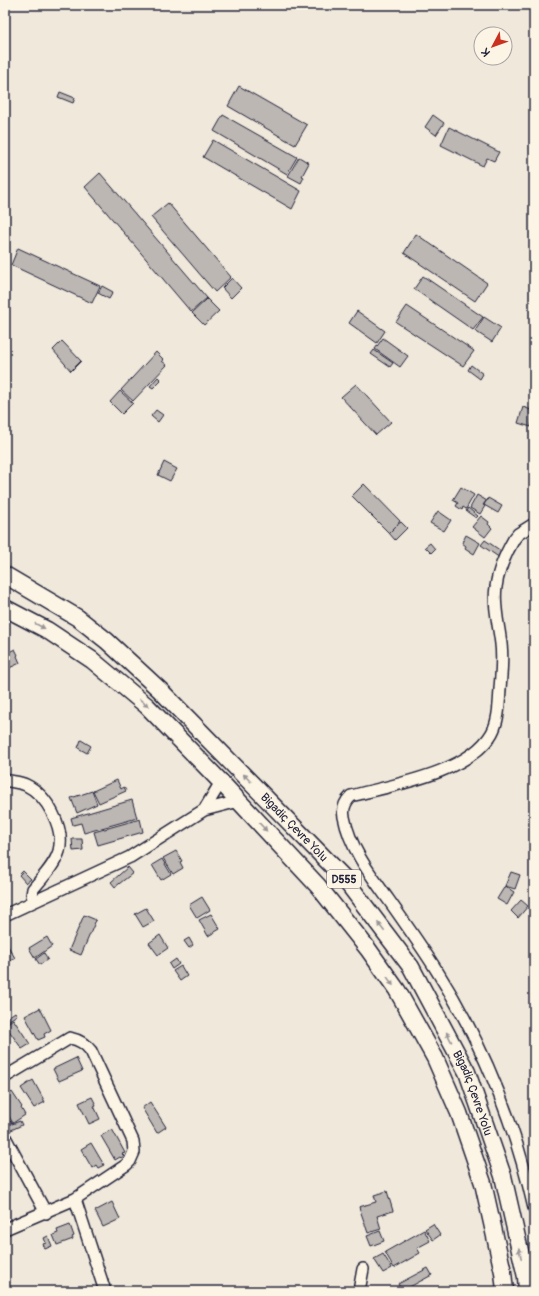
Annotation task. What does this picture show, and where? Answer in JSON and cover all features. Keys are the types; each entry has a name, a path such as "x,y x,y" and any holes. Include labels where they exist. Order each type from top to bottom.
{"highway":[{"name":"Bigadiç Çevre Yolu","path":"5,575 78,618 107,641 160,690 343,877 411,967 467,1072 503,1176 526,1277 527,1291"},
{"name":"Bigadiç Çevre Yolu","path":"5,608 47,630 92,660 147,706 221,782 318,886 368,949 397,990 436,1058 459,1113 482,1183 503,1272 505,1291"}],"street":[{"path":"534,524 514,538 498,576 495,598 502,662 498,714 492,733 486,742 476,752 453,765 427,776 352,796 347,800 343,812 347,829 359,856 434,966 457,1004 475,1040 494,1080 511,1125 525,1169 534,1208"},
{"path":"5,780 26,785 42,797 53,814 59,831 59,850 55,860 33,889 32,895 34,901"},
{"path":"204,810 221,782"},
{"path":"5,915 130,857 204,810 239,801"},
{"path":"5,1229 46,1213 75,1199 126,1166 134,1152 133,1141 91,1051 87,1045 81,1041 70,1038 6,1073"},
{"path":"5,1137 46,1213"},
{"path":"75,1199 105,1291"},
{"path":"359,1291 363,1269"}],"building":[{"path":"239,86 307,125 295,145 228,106"},
{"path":"60,92 75,98 73,103 58,97"},
{"path":"223,115 297,157 287,174 214,131"},
{"path":"433,115 444,123 436,135 425,127"},
{"path":"449,127 499,152 494,161 487,158 483,166 441,145"},
{"path":"213,140 301,191 292,209 203,157"},
{"path":"299,157 309,163 302,176 304,177 301,183 288,176"},
{"path":"100,173 207,298 191,312 85,187"},
{"path":"168,203 231,277 215,292 151,217"},
{"path":"416,234 487,283 475,301 404,253"},
{"path":"18,248 100,286 92,303 11,265"},
{"path":"423,276 483,317 473,330 414,289"},
{"path":"232,278 241,288 231,298 222,288"},
{"path":"102,286 113,292 109,299 98,293"},
{"path":"207,299 219,311 204,325 192,313"},
{"path":"407,306 474,351 463,366 396,322"},
{"path":"357,311 385,331 377,343 349,323"},
{"path":"484,317 501,328 492,342 475,331"},
{"path":"383,338 408,356 400,367 375,349"},
{"path":"62,341 81,361 71,371 53,350"},
{"path":"374,350 393,363 390,367 371,354"},
{"path":"156,352 164,360 162,361 167,365 133,401 121,390"},
{"path":"471,365 483,374 480,379 468,370"},
{"path":"158,377 161,380 153,388 150,386"},
{"path":"356,384 391,422 376,435 341,397"},
{"path":"120,391 133,403 122,414 110,402"},
{"path":"523,407 534,411 534,418 531,427 518,423"},
{"path":"156,410 163,415 158,422 151,416"},
{"path":"164,462 177,469 170,481 158,475"},
{"path":"364,484 400,521 397,525 401,522 407,528 395,540 352,496"},
{"path":"461,487 474,495 466,509 463,507 462,510 456,506 458,503 453,500"},
{"path":"477,495 487,501 488,498 502,506 498,513 484,505 486,501 483,505 485,506 480,514 470,508"},
{"path":"468,508 478,516 476,518 466,511"},
{"path":"438,511 451,520 444,531 430,523"},
{"path":"481,516 489,522 488,524 492,528 485,537 472,527"},
{"path":"466,535 480,543 474,554 465,548 466,546 462,543"},
{"path":"485,540 504,553 500,558 481,545"},
{"path":"430,543 435,549 431,553 425,547"},
{"path":"15,649 20,663 5,670 5,654"},
{"path":"81,740 91,746 87,753 78,748"},
{"path":"117,780 121,789 124,787 126,791 99,803 93,791"},
{"path":"92,791 97,804 77,813 71,798"},
{"path":"132,800 137,818 84,833 81,823 73,825 71,818"},
{"path":"140,819 143,832 98,845 94,832"},
{"path":"72,839 82,839 83,850 73,851"},
{"path":"176,851 182,861 180,862 183,868 173,874 163,858"},
{"path":"162,859 171,874 161,880 152,865"},
{"path":"128,867 133,873 115,887 111,882"},
{"path":"23,871 31,879 26,883 19,875"},
{"path":"511,872 520,875 515,889 505,886"},
{"path":"505,886 514,892 507,905 497,899"},
{"path":"202,897 210,910 197,918 189,905"},
{"path":"521,900 528,906 518,918 511,911"},
{"path":"146,908 154,921 143,927 135,914"},
{"path":"211,914 220,929 208,936 199,920"},
{"path":"84,915 96,920 81,955 69,950"},
{"path":"160,935 168,948 158,955 149,943"},
{"path":"47,937 52,946 35,958 29,948"},
{"path":"189,938 193,945 189,948 184,941"},
{"path":"5,941 15,958 7,963 5,960"},
{"path":"44,953 48,959 40,965 36,959"},
{"path":"176,959 179,964 172,969 169,964"},
{"path":"181,966 187,976 180,981 173,971"},
{"path":"40,1008 51,1030 44,1034 45,1037 38,1040 25,1016"},
{"path":"15,1012 17,1015 5,1023 5,1019"},
{"path":"13,1019 30,1044 22,1049 5,1025"},
{"path":"76,1058 82,1071 59,1081 53,1069"},
{"path":"33,1080 45,1102 34,1108 21,1088"},
{"path":"12,1092 22,1107 21,1108 25,1115 13,1123 5,1110 5,1097"},
{"path":"92,1097 100,1119 89,1124 79,1103"},
{"path":"150,1102 166,1127 157,1133 142,1108"},
{"path":"11,1121 12,1124 20,1121 22,1125 9,1131 6,1124"},
{"path":"112,1129 125,1153 122,1154 124,1156 115,1160 101,1136"},
{"path":"91,1143 104,1165 98,1168 96,1165 92,1168 81,1149"},
{"path":"387,1191 393,1211 377,1216 381,1229 368,1233 359,1207 376,1202 374,1195"},
{"path":"112,1202 120,1219 103,1227 95,1211"},
{"path":"433,1224 440,1235 433,1240 425,1229"},
{"path":"70,1225 74,1236 72,1237 73,1239 57,1245 53,1235 58,1233 57,1230"},
{"path":"424,1230 430,1241 417,1248 420,1253 394,1268 385,1252"},
{"path":"380,1231 384,1241 371,1246 367,1236"},
{"path":"48,1236 52,1246 45,1249 43,1244 46,1243 44,1238"},
{"path":"383,1254 392,1268 383,1273 374,1259"},
{"path":"428,1268 432,1275 402,1291 398,1284"}]}
